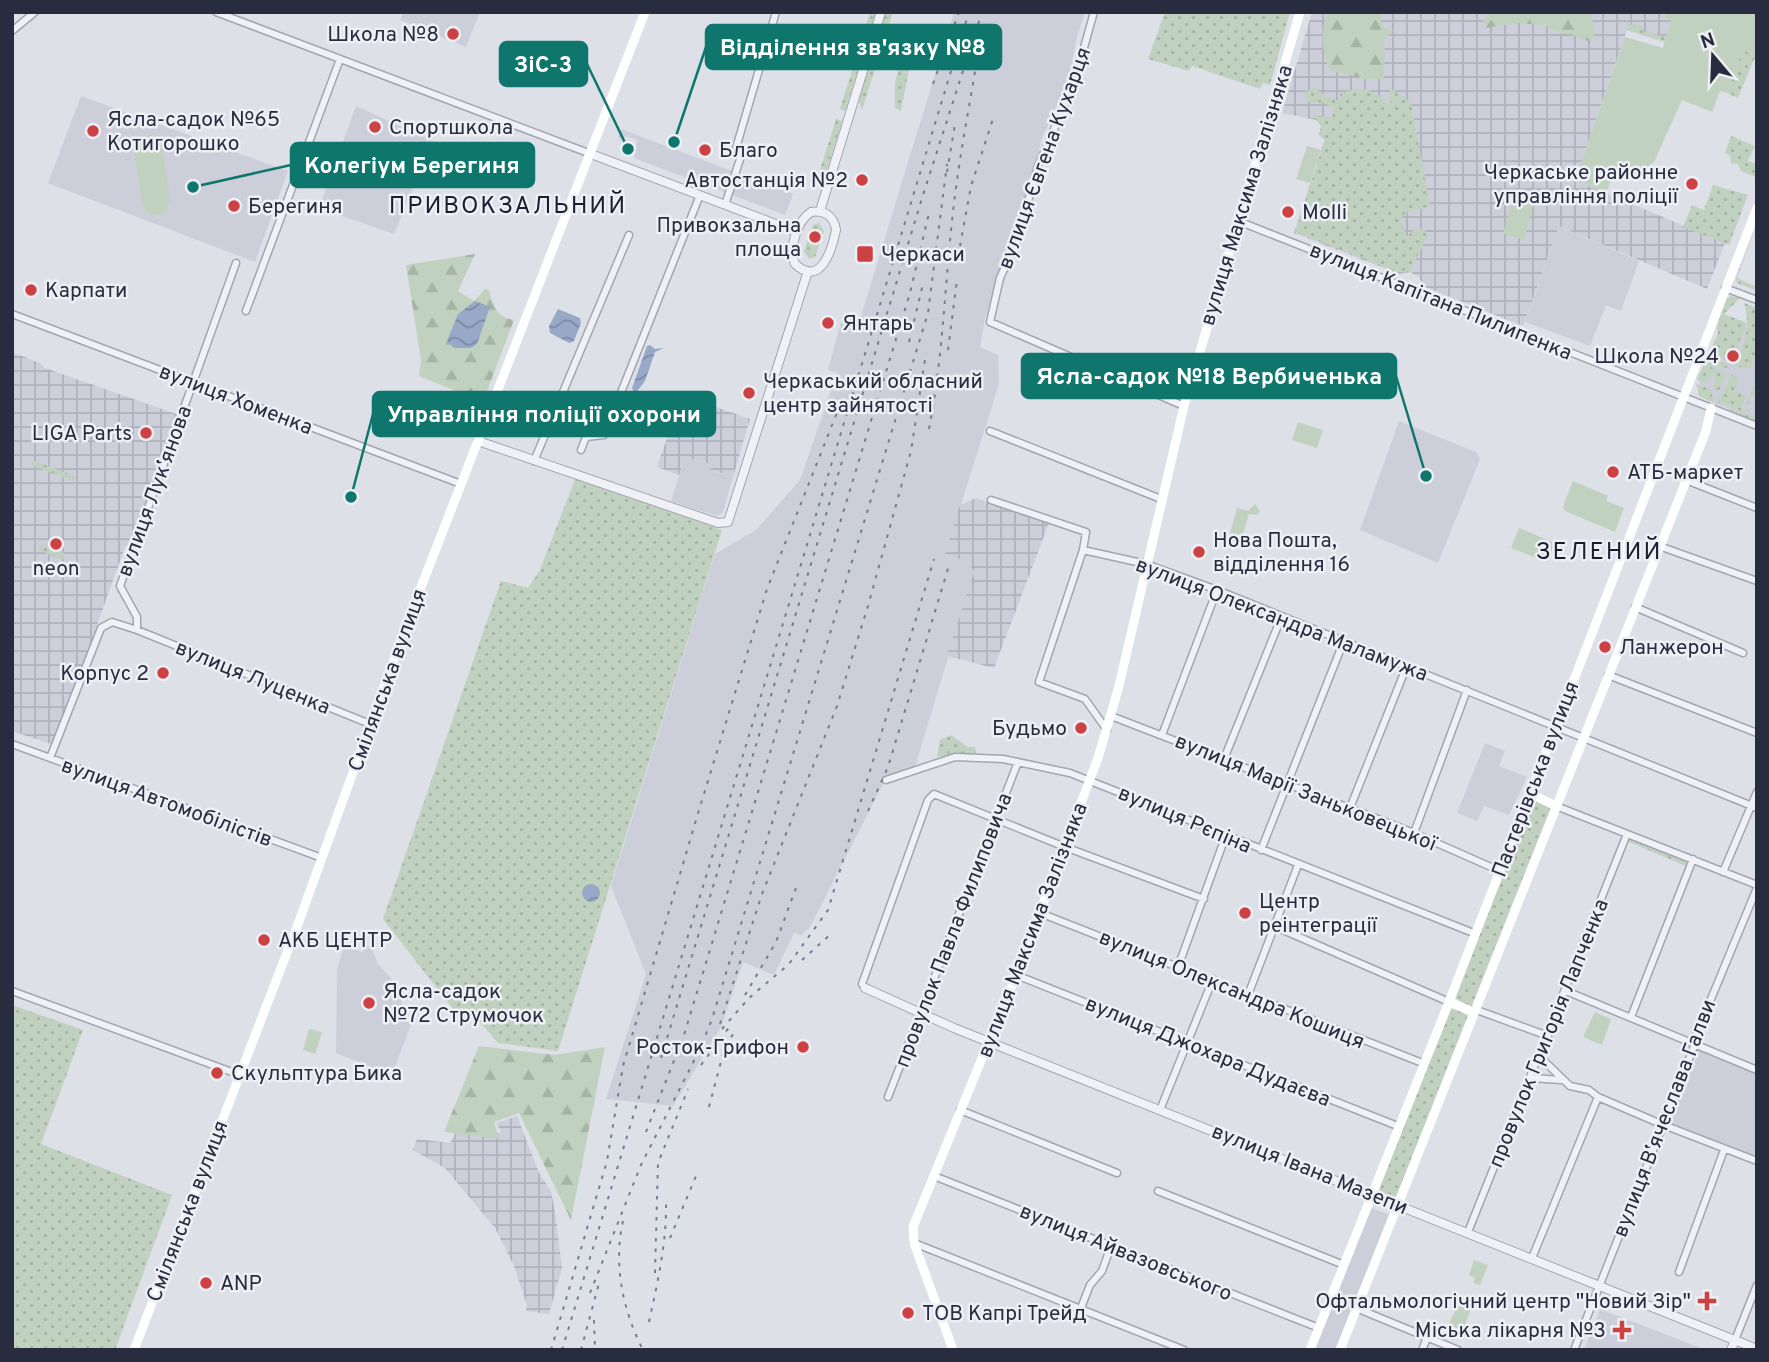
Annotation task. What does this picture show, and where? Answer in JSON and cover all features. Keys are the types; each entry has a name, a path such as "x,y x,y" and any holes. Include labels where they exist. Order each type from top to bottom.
{"main road":[{"name":"Смілянська вулиця","path":"134,1350 461,484 645,12"},
{"name":"вулиця Максима Залізняка","path":"914,1242 913,1227 1016,975 1091,780 1107,730 1184,406 1300,12"},
{"name":"Пастерівська вулиця","path":"1310,1350 1531,794 1757,208"},
{"name":"Пастерівська вулиця","path":"1340,1350 1707,428 1711,408"},
{"path":"1531,794 1556,806"},
{"path":"1449,1002 1474,1011"},
{"path":"914,1242 953,1350"}],"street":[{"path":"12,31 35,12"},
{"path":"216,12 797,232"},
{"path":"725,205 743,150 736,148 776,12"},
{"path":"820,211 881,12"},
{"name":"вулиця Євгена Кухарця","path":"1094,12 1074,83 1055,131 1047,140 1016,243 1000,278 989,322 1184,406"},
{"path":"246,311 340,59"},
{"path":"581,450 586,437 604,435 700,195"},
{"path":"820,211 832,218 835,233 825,263 816,270 808,271 798,267 792,257 797,232 804,216 820,211"},
{"name":"вулиця Капітана Пилипенка","path":"1238,221 1757,426"},
{"path":"534,461 629,234"},
{"name":"вулиця Лукʼянова","path":"137,630 137,617 120,586 236,263"},
{"path":"478,441 718,523 728,522 808,271"},
{"path":"1725,288 1757,300"},
{"name":"вулиця Хоменка","path":"12,314 461,484"},
{"path":"990,431 1161,499"},
{"path":"1686,480 1757,508"},
{"path":"991,499 1086,532 1083,550 1039,682 1085,699 1107,730"},
{"path":"1659,545 1757,581"},
{"name":"вулиця Олександра Маламужа","path":"1083,550 1146,564 1217,590 1754,807"},
{"path":"1162,735 1217,590"},
{"path":"1634,607 1743,653"},
{"path":"1224,759 1281,618"},
{"path":"50,758 101,628 113,622 137,630"},
{"name":"вулиця Луценка","path":"137,630 370,724"},
{"path":"1261,850 1343,643"},
{"path":"1350,808 1406,668"},
{"path":"1608,675 1757,733"},
{"path":"1414,833 1467,690"},
{"name":"вулиця Марії Заньковецької","path":"1111,716 1414,833 1500,871"},
{"name":"вулиця Автомобілістів","path":"12,744 322,858"},
{"name":"вулиця Рєпіна","path":"887,780 955,757 1003,759 1091,780 1476,934"},
{"name":"провулок Павла Филиповича","path":"888,1097 998,820 1018,762"},
{"path":"1724,872 1754,807 1757,792"},
{"path":"865,988 862,984 932,795 1204,899"},
{"path":"1556,806 1757,887"},
{"name":"провулок Григорія Лапченка","path":"1468,1232 1628,834"},
{"path":"1178,967 1226,835"},
{"path":"1631,1017 1693,859"},
{"path":"1248,995 1298,865"},
{"name":"вулиця Вʼячеслава Галви","path":"1574,1350 1661,1124 1695,1044 1694,1040 1757,887"},
{"name":"вулиця Олександра Кошиця","path":"1040,913 1424,1064"},
{"path":"1276,928 1449,1002"},
{"name":"вулиця Джохара Дудаєва","path":"1016,975 1399,1127"},
{"path":"1160,1110 1213,979"},
{"name":"вулиця Івана Мазепи","path":"865,988 1160,1110 1757,1349"},
{"path":"12,991 240,1075"},
{"path":"1566,991 1757,1070"},
{"path":"1474,1011 1548,1036"},
{"path":"1540,1057 1562,1080 1577,1088 1589,1090 1598,1097 1661,1124 1757,1161"},
{"path":"1531,1078 1562,1080"},
{"path":"1532,1258 1598,1097"},
{"path":"960,1110 1117,1173"},
{"path":"1679,1272 1724,1150"},
{"name":"вулиця Айвазовського","path":"934,1176 1319,1328"},
{"path":"1158,1191 1344,1265"},
{"path":"914,1242 1184,1350"},
{"path":"1081,1308 1090,1284 1102,1270 1111,1246"},
{"path":"1731,1350 1757,1285"},
{"path":"1356,1308 1458,1350"},
{"path":"1422,1350 1427,1338"}],"shaded area":[{"name":"Школа №8","path":"403,12 480,12 466,47 400,20"},
{"path":"954,12 1085,12 1076,40 1069,80 1042,138 1028,194 985,318 980,347 998,355 999,384 945,555 968,561 974,572 914,770 884,782 810,927 802,935 794,933 774,975 743,962 721,1027 673,1106 606,1099 646,974 611,886 715,554 756,530 800,480 837,373 828,370 841,322 858,326"},
{"path":"1312,12 1666,12 1665,19 1671,20 1665,42 1627,30 1575,180 1725,243 1707,289 1559,226 1523,326 1425,287 1418,276 1410,272 1399,274 1294,233 1325,139 1319,135 1321,126 1316,120 1282,113"},
{"path":"81,96 288,171 255,262 48,183"},
{"path":"356,106 435,142 423,177 418,176 394,234 319,208"},
{"path":"621,129 793,194 785,215 634,158 637,140 625,136 623,140 618,138"},
{"path":"1559,226 1639,261 1621,311 1606,305 1590,346 1525,322"},
{"name":"Школа №24","path":"1725,318 1757,331 1757,420 1706,400 1698,387"},
{"path":"12,352 40,363 45,368 179,415 132,543 125,547 54,745 12,731"},
{"path":"681,398 699,401 750,419 733,477 709,469 710,464 685,457 679,475 657,467"},
{"path":"1399,421 1476,452 1480,459 1438,563 1360,530"},
{"path":"685,457 710,464 710,470 733,477 723,512 717,516 671,501"},
{"path":"976,498 1049,523 994,668 947,656 974,572 968,561 945,555 960,505"},
{"path":"1485,743 1505,751 1499,766 1527,777 1509,815 1484,806 1477,821 1457,813"},
{"name":"Ясла-садок №72 Струмочок","path":"365,945 371,947 378,964 399,987 405,1020 412,1022 393,1072 381,1071 336,1053 337,969 344,946 363,952"},
{"path":"1700,1050 1757,1073 1757,1156 1667,1122"},
{"path":"517,1116 539,1173 551,1191 556,1218 562,1268 549,1314 526,1311 527,1305 514,1266 495,1228 445,1168 413,1150 417,1139 450,1143 456,1132 501,1133 497,1123"},
{"path":"1371,1208 1390,1215 1336,1350 1315,1350"},
{"name":"Міська лікарня №3","path":"1600,1309 1706,1350 1584,1350"}],"green space":[{"path":"870,12 876,12 845,111 840,109"},
{"path":"893,12 882,47 876,41 885,13"},
{"path":"1165,12 1290,12 1270,85 1263,83 1260,89 1192,66 1189,71 1148,59"},
{"path":"1327,12 1382,12 1380,20 1385,28 1393,31 1385,39 1384,79 1365,79 1330,70 1322,41"},
{"path":"1490,12 1591,12 1595,36 1590,42 1570,34 1558,33 1545,25 1519,23 1487,28 1483,20"},
{"path":"1666,12 1757,12 1757,55 1743,50 1727,93 1720,91 1712,112 1682,100 1654,162 1627,181 1613,176 1606,192 1575,180 1625,37 1663,48 1671,20 1665,19"},
{"path":"1631,21 1631,25 1644,27 1644,32 1666,37 1665,42 1627,30"},
{"path":"1743,50 1757,55 1757,59 1754,59 1738,98 1727,93"},
{"path":"880,53 862,110 858,99 872,55"},
{"path":"901,60 908,63 909,69 901,111 895,108 895,82"},
{"path":"1315,88 1327,97 1340,101 1340,94 1347,91 1366,90 1390,104 1390,88 1411,102 1430,206 1405,213 1400,221 1407,236 1415,229 1424,229 1428,235 1410,271 1399,272 1295,232 1325,140 1319,135 1321,126 1313,115 1332,118 1334,108 1324,103 1309,102 1304,92"},
{"path":"836,119 842,121 826,172 820,170"},
{"path":"149,136 158,140 162,146 170,199 167,211 157,215 151,214 143,207 134,151 140,139"},
{"path":"1731,136 1755,146 1748,161 1757,164 1756,177 1741,171 1738,164 1731,163 1730,155 1725,153"},
{"path":"1307,146 1321,150 1310,183 1296,179"},
{"path":"1713,185 1748,195 1729,245 1683,227 1692,205 1704,210"},
{"path":"1513,197 1534,203 1524,240 1503,234"},
{"path":"819,223 824,231 815,257 809,259 804,251 813,225"},
{"path":"1757,225 1737,278 1757,287 1757,291 1737,283 1736,278"},
{"path":"475,254 458,291 474,301 485,289 489,290 497,310 503,316 514,320 483,402 419,376 421,360 406,265"},
{"path":"1731,296 1740,298 1724,314 1747,323 1731,362 1721,358 1722,354 1720,358 1711,357 1728,364 1728,368 1707,365 1726,373 1718,393 1714,389 1715,371 1707,383 1697,380 1718,333 1717,327 1725,299"},
{"path":"1744,303 1757,308 1757,342 1753,343 1757,344 1757,359 1754,358 1750,369 1734,366 1746,336"},
{"path":"1731,375 1739,378 1735,391 1746,395 1741,411 1718,402"},
{"path":"1696,383 1711,390 1714,403 1699,396"},
{"path":"1753,385 1756,386 1745,413 1757,418 1757,423 1728,411 1729,408 1744,413"},
{"path":"1298,422 1323,430 1317,448 1292,440"},
{"path":"32,460 75,478 71,480 33,466"},
{"path":"576,477 722,530 558,1051 498,1043 478,1020 454,1010 383,919 501,581 528,588 540,570"},
{"path":"1573,481 1608,496 1606,501 1624,508 1615,532 1565,511 1563,507"},
{"path":"1255,504 1260,511 1257,515 1249,514 1242,537 1230,533 1237,508 1248,511"},
{"path":"1519,528 1555,543 1547,562 1511,548"},
{"path":"39,544 64,553 65,558 62,560 39,550"},
{"path":"951,735 968,747 975,747 976,753 937,757 940,740"},
{"path":"1534,800 1551,807 1472,1005 1468,1006 1454,997"},
{"path":"1630,839 1687,861 1688,867 1627,841"},
{"path":"12,1005 83,1030 41,1144 172,1195 115,1350 12,1350"},
{"path":"1454,1007 1468,1015 1397,1195 1391,1198 1380,1193 1379,1188 1450,1009"},
{"path":"1595,1012 1611,1019 1602,1045 1583,1037"},
{"path":"309,1029 322,1032 315,1054 303,1050"},
{"path":"479,1046 555,1055 605,1047 571,1220 519,1113 494,1122 499,1139 444,1132"},
{"path":"1474,1260 1488,1265 1480,1285 1473,1283 1475,1278 1469,1275"},
{"path":"1458,1306 1471,1309 1463,1330 1448,1325"}],"water":[{"path":"475,301 490,307 477,344 471,348 454,348 447,341 458,314"},
{"path":"558,309 580,318 581,323 574,341 569,343 550,333 549,326"},
{"path":"647,346 655,349 664,348 655,352 645,381 635,394 632,388"},
{"path":"591,884 597,887 600,893 597,899 591,902 585,899 582,893 585,887"}],"railway":[{"path":"933,84 959,12"},
{"path":"562,1350 969,12"},
{"path":"661,1058 923,195 982,12"},
{"path":"929,429 957,181 979,44"},
{"path":"960,246 971,186 993,119"},
{"path":"947,172 955,124"},
{"path":"590,1293 641,1165 700,1049 712,1019 928,313 947,164"},
{"path":"646,1132 684,1035 910,293 929,213"},
{"path":"948,350 957,280"},
{"path":"909,342 923,284"},
{"path":"720,1024 762,894 837,706 868,606 911,451 926,353"},
{"path":"551,1350 607,1161 623,1066 699,810 767,589 838,410"},
{"path":"722,1029 749,998 789,964 828,910 934,559"},
{"path":"868,811 888,767 950,562"},
{"path":"745,995 776,942 796,888"},
{"path":"802,960 832,933"},
{"path":"701,1065 730,1026"},
{"path":"709,1107 724,1050 736,1029"},
{"path":"655,1273 658,1163 688,1089"},
{"path":"670,1238 696,1176"},
{"path":"649,1322 659,1276 666,1199"},
{"path":"623,1221 619,1254 622,1287 630,1320 643,1350"},
{"path":"581,1350 599,1283"},
{"path":"594,1320 595,1350"}],"place":[{"name":"Школа №8","path":"453,34"},
{"name":"Спортшкола","path":"375,127"},
{"name":"Ясла-садок №65 Котигорошко","path":"93,131"},
{"name":"Відділення зв'язку №8","path":"674,142"},
{"name":"ЗіС-3","path":"628,149"},
{"name":"Благо","path":"705,150"},
{"name":"Автостанція №2","path":"862,180"},
{"name":"Черкаське районне управління поліції","path":"1692,184"},
{"name":"Колегіум Берегиня","path":"193,187"},
{"name":"Берегиня","path":"234,206"},
{"name":"Molli","path":"1288,212"},
{"name":"Привокзальна площа","path":"815,237"},
{"name":"Черкаси","path":"865,254"},
{"name":"Карпати","path":"31,290"},
{"name":"Янтарь","path":"828,323"},
{"name":"Школа №24","path":"1733,356"},
{"name":"Черкаський обласний центр зайнятості","path":"749,393"},
{"name":"LIGA Parts","path":"146,433"},
{"name":"АТБ-маркет","path":"1613,472"},
{"name":"Ясла-садок №18 Вербиченька","path":"1426,476"},
{"name":"Управління поліції охорони","path":"351,497"},
{"name":"neon","path":"56,544"},
{"name":"Нова Пошта, відділення 16","path":"1199,552"},
{"name":"Ланжерон","path":"1605,647"},
{"name":"Корпус 2","path":"163,673"},
{"name":"Будьмо","path":"1081,728"},
{"name":"Центр реінтеграції","path":"1245,913"},
{"name":"АКБ ЦЕНТР","path":"264,940"},
{"name":"Ясла-садок №72 Струмочок","path":"369,1003"},
{"name":"Росток-Грифон","path":"803,1047"},
{"name":"Cкульптура Бика","path":"217,1073"},
{"name":"ANP","path":"206,1283"},
{"name":"Офтальмологічний центр \"Новий Зір\"","path":"1707,1301"},
{"name":"ТОВ Капрі Трейд","path":"908,1313"},
{"name":"Міська лікарня №3","path":"1622,1330"}],"district":[{"name":"ПРИВОКЗАЛЬНИЙ","path":"508,205"},
{"name":"ЗЕЛЕНИЙ","path":"1599,551"}]}
